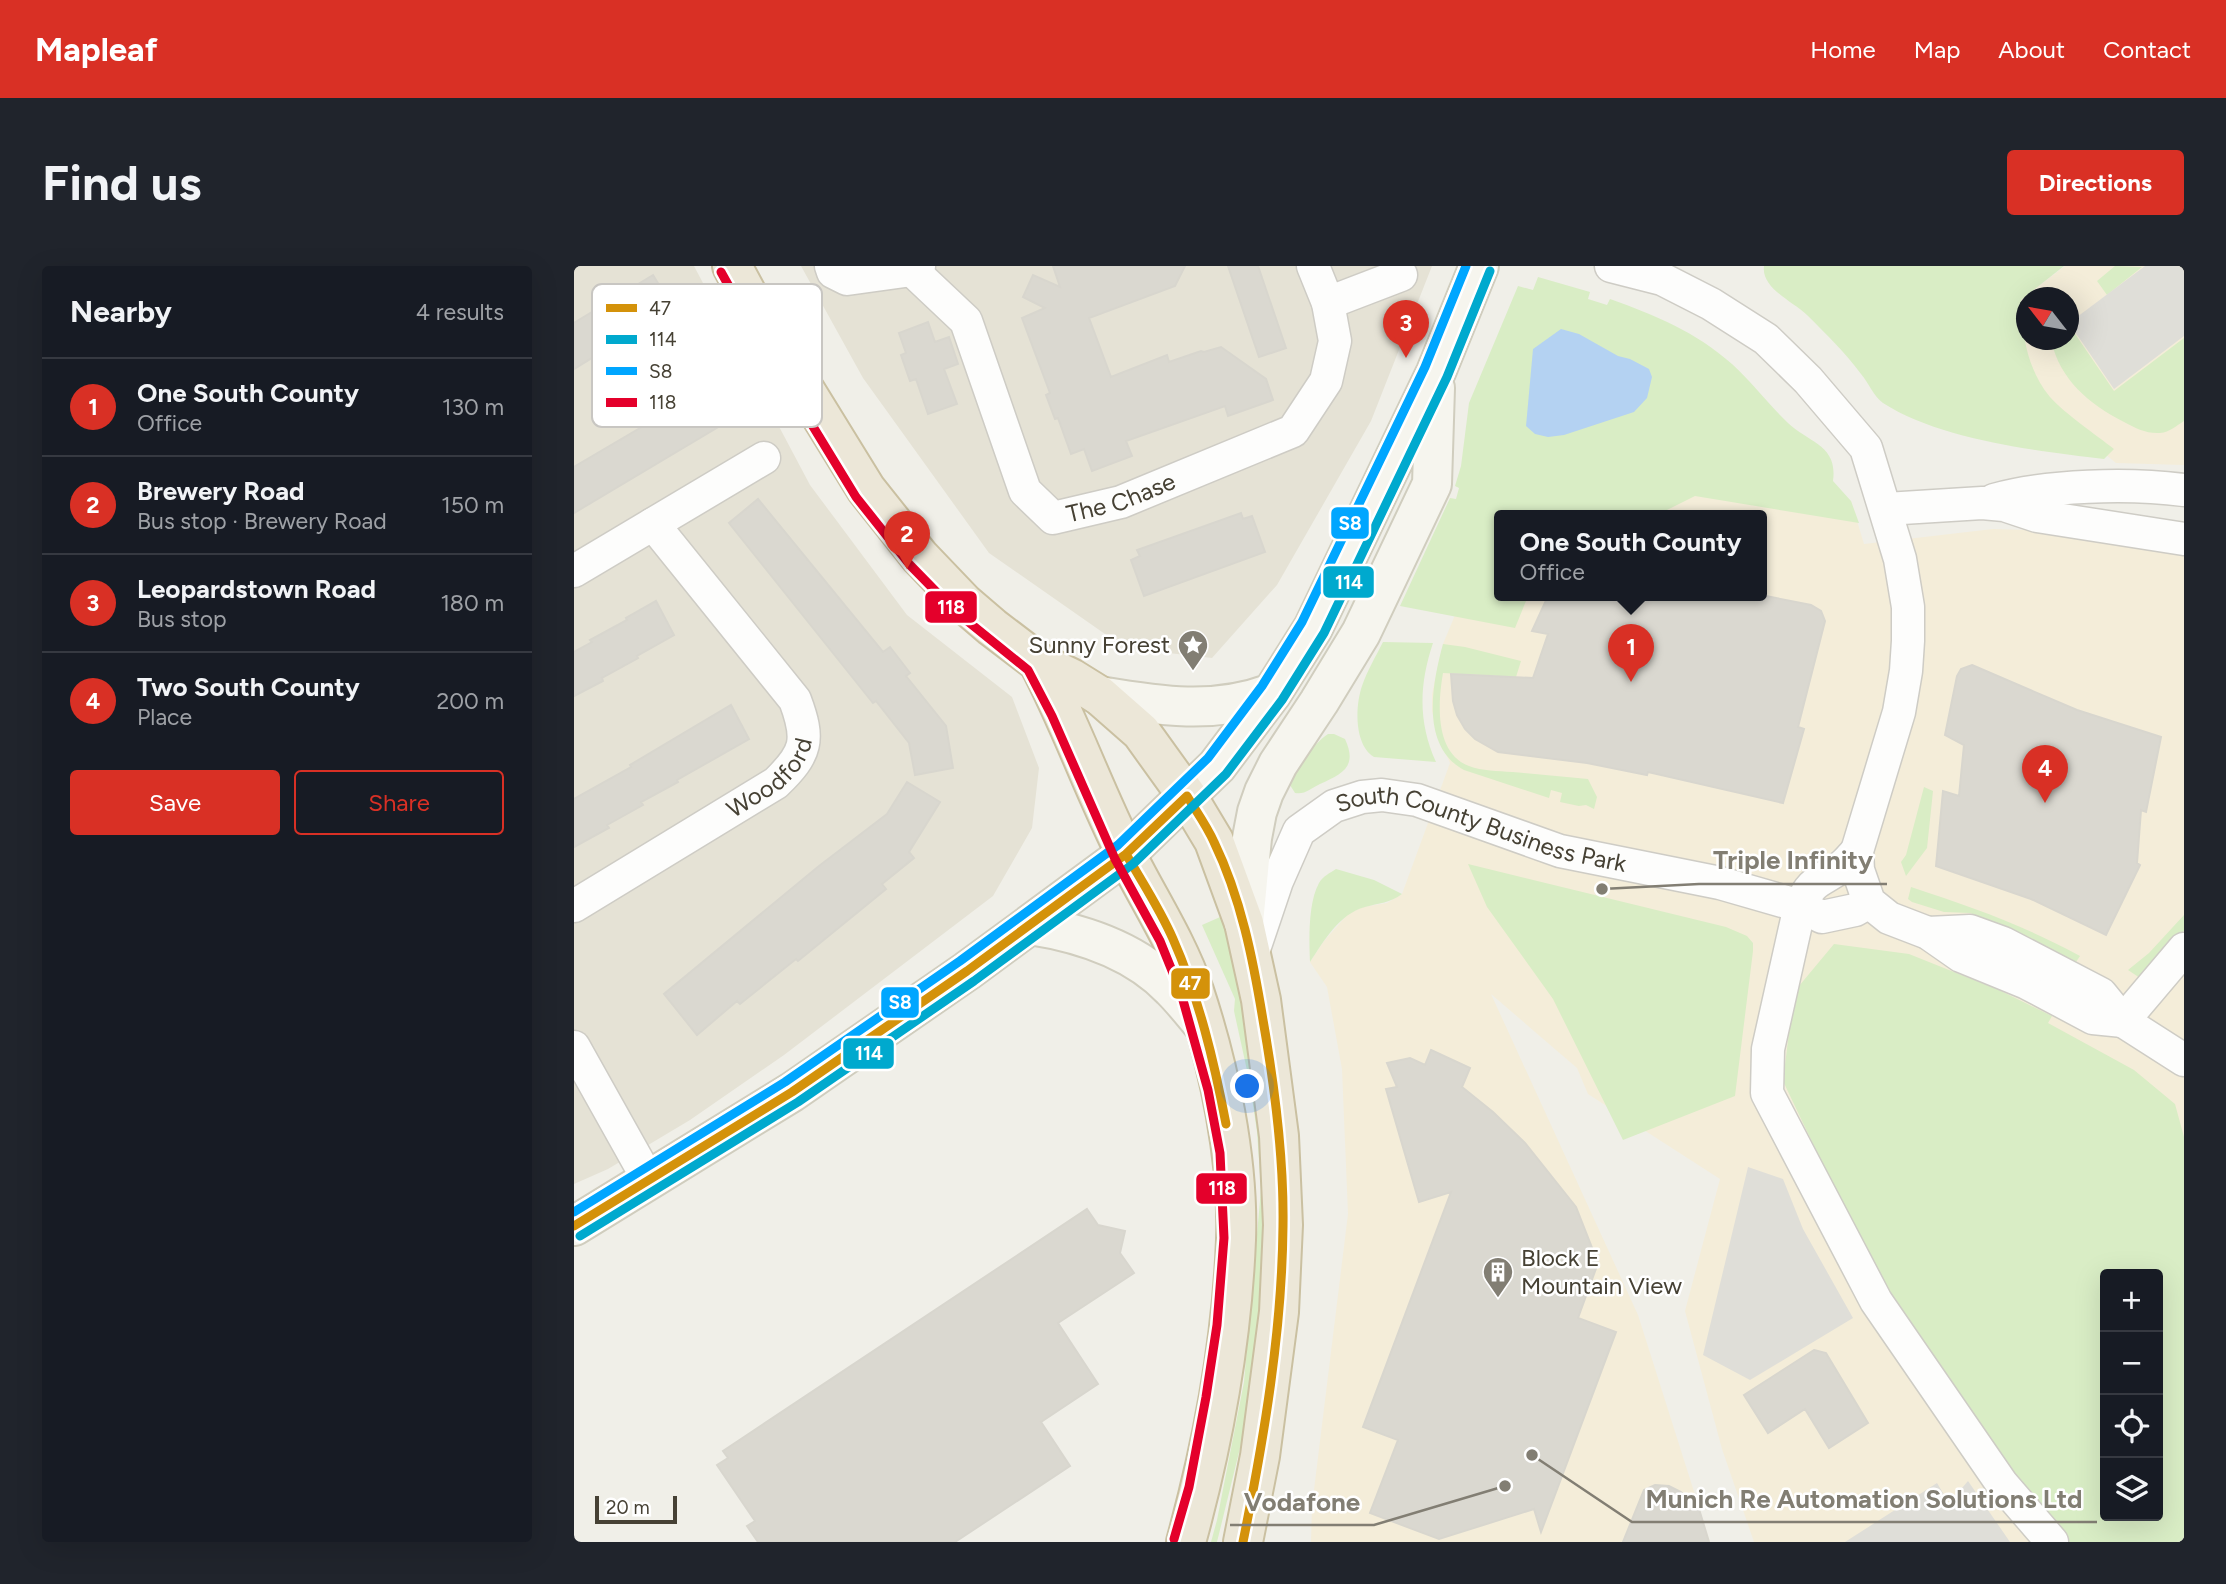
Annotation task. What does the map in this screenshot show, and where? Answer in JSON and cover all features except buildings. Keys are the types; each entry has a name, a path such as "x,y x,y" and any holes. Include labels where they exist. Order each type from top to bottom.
{"highway":[{"path":"732,266 742,284"},
{"path":"822,418 866,489 920,557 964,603 1038,662 1100,696 1141,732 1187,796 1214,841 1248,939 1274,1090 1283,1225 1277,1325 1260,1456 1243,1542"},
{"path":"1038,662 1063,711 1126,854 1171,936 1193,989 1220,1087 1231,1152 1236,1238 1229,1326 1200,1490 1186,1542"}],"main road":[{"path":"574,1226 792,1092 1030,925 1126,854 1187,796 1231,749 1272,693 1313,628 1436,372 1479,266"},
{"path":"1248,939 1252,838 1264,792 1278,764 1361,633 1433,484 1436,372"},
{"path":"1100,696 1181,707 1230,706 1272,693"},
{"path":"1030,925 1084,936 1110,946 1150,969 1171,988 1204,1026"}],"street":[{"name":"The Chase","path":"831,266 834,272 847,279 915,268 966,321 1025,491 1053,518 1121,502 1293,431 1326,381 1335,341 1328,303 1313,266"},
{"path":"1621,268 1662,279 1711,304 1766,339 1808,380 1866,448 1900,559 1908,607 1906,671 1899,712 1857,850 1858,870 1869,902 1889,918 1928,933 1970,931 2003,943 2101,993 2123,1021 2184,1060"},
{"path":"1328,303 1401,275"},
{"path":"574,571 764,458"},
{"path":"1993,504 2017,493 2048,489 2156,486 2184,489"},
{"path":"1886,509 2048,500 2184,517"},
{"path":"1993,504 2037,516 2184,539"},
{"name":"Woodford","path":"574,906 776,783 799,757 804,742 804,726 795,700 653,524"},
{"name":"South County Business Park","path":"1248,939 1299,831 1334,806 1362,797 1382,795 1417,800 1560,851 1720,883 1800,906 1822,917 1855,910 1869,902"},
{"path":"1857,850 1843,866 1815,882 1806,892 1800,906 1768,1049 1767,1093 1876,1301 2003,1484 2052,1542"},
{"path":"2123,1021 2184,949"},
{"path":"574,1047 649,1181"}],"shaded area":[{"path":"574,266 694,266 704,284 592,284 592,427 779,427 810,485 907,615 1012,697 1039,768 1032,828 993,896 784,1055 690,1120 608,1169 574,1184"},
{"path":"801,266 1432,266 1371,421 1277,585 1212,658 1125,648 989,553 863,378 822,304 822,284 811,284"},
{"path":"2065,266 2184,266 2184,465 2116,463 2031,394 2025,350 2079,350 2079,287 2038,287"},
{"path":"2145,266 2184,266 2184,336 2114,389 2079,338 2079,316"},
{"path":"1663,480 1851,501 1864,544 1993,529 2026,530 2184,553 2184,1542 1754,1542 1722,1449 1685,1311 1720,1179 1588,1094 1577,1068 1491,994 1638,1315 1710,1542 1311,1542 1312,1506 1348,1214 1342,1069 1327,987 1310,962 1348,914 1363,907 1387,903 1402,894 1450,763 1439,739 1432,711 1432,694 1443,644 1468,584 1494,594 1494,601 1767,601 1767,510 1606,510"},
{"path":"1748,1167 1783,1179 1803,1229 1853,1318 1750,1380 1703,1355"},
{"path":"1968,1481 2010,1542 1845,1542 1937,1483 1949,1503"}],"green space":[{"path":"1764,266 2064,266 2037,287 2016,287 2016,350 2027,350 2036,375 2050,397 2114,449 2104,459 2020,448 1961,435 1906,416 1880,400 1835,343 1807,315 1779,294 1764,274"},
{"path":"2115,266 2142,267 2107,295 2097,281"},
{"path":"1538,277 1590,292 1588,299 1607,305 1610,299 1643,311 1689,334 1718,353 1739,371 1788,423 1826,452 1831,460 1833,481 1851,501 1859,523 1695,496 1667,510 1494,510 1494,601 1526,601 1515,628 1400,606 1450,498 1456,499 1459,488 1455,486 1461,466 1469,403 1518,286 1533,290"},
{"path":"2184,338 2184,421 2164,432 2155,433 2132,426 2088,399 2069,379 2054,350 2079,350 2079,340 2114,391"},
{"path":"1383,642 1433,643 1425,674 1422,703 1426,732 1436,762 1374,757 1363,744 1357,714 1360,694 1366,675"},
{"path":"1443,644 1521,661 1516,677 1443,673 1441,726 1449,750 1469,766 1485,770 1588,779 1597,797 1594,809 1586,805 1560,802 1562,793 1551,790 1549,798 1464,770 1450,759 1435,730 1433,713 1435,677"},
{"path":"1328,734 1345,739 1349,749 1349,763 1335,777 1308,791 1295,793 1290,785 1295,772 1311,750"},
{"path":"1924,787 1933,791 1927,848 1906,876 1901,862 1906,855"},
{"path":"1468,864 1726,927 1747,936 1753,943 1753,951 1735,1096 1623,1140 1553,999 1487,907"},
{"path":"1336,869 1374,880 1402,894 1347,916 1333,929 1310,962 1310,922 1315,891 1322,878"},
{"path":"1911,887 1997,917 2080,956 2076,962 2009,928 1970,913 1944,912 1912,902 1908,899"},
{"path":"1227,914 1262,1085 1268,1302 1242,1440 1217,1542 1211,1542 1244,1382 1261,1189 1257,1132 1234,1011 1235,999 1202,925"},
{"path":"2184,915 2184,931 2165,945 2140,978 2128,970 2149,953"},
{"path":"1834,944 1909,954 1999,990 2052,1016 2048,1023 2134,1070 2175,1104 2184,1137 2184,1542 2069,1542 2011,1469 1873,1270 1783,1081 1794,992"}],"water":[{"path":"1561,329 1579,334 1618,356 1649,369 1652,377 1647,398 1634,412 1564,435 1548,437 1535,434 1526,426 1533,349"}],"transit line":[{"name":"S8","path":"574,1212 785,1082 960,961 1118,845 1208,758 1262,686 1302,622 1425,367 1466,266"},
{"name":"114","path":"580,1236 798,1102 974,981 1133,864 1226,774 1282,700 1324,633 1447,377 1490,271"},
{"name":"118","path":"721,272 728,284"},
{"name":"118","path":"813,427 856,497 910,565 955,611 1028,670 1052,716 1115,859 1160,941 1181,993 1208,1090 1220,1153 1224,1238 1217,1325 1206,1397 1189,1487 1174,1539"},
{"name":"47","path":"574,1226 792,1092 967,971 1126,854 1187,796 1208,830 1223,863 1245,929 1267,1046 1280,1148 1283,1226 1279,1305 1265,1424 1243,1542"},
{"name":"47","path":"1126,854 1162,917 1191,984 1205,1030 1226,1124"}],"place":[{"name":"Leopardstown Road","path":"1406,358"},
{"name":"Brewery Road","path":"907,569"},
{"name":"Sunny Forest","path":"1193,672"},
{"name":"One South County","path":"1631,682"},
{"name":"Two South County","path":"2045,803"},
{"name":"Triple Infinity","path":"1602,889"},
{"name":"Block E Mountain View","path":"1498,1299"},
{"name":"Munich Re Automation Solutions Ltd","path":"1532,1455"},
{"name":"Vodafone","path":"1505,1486"}]}
